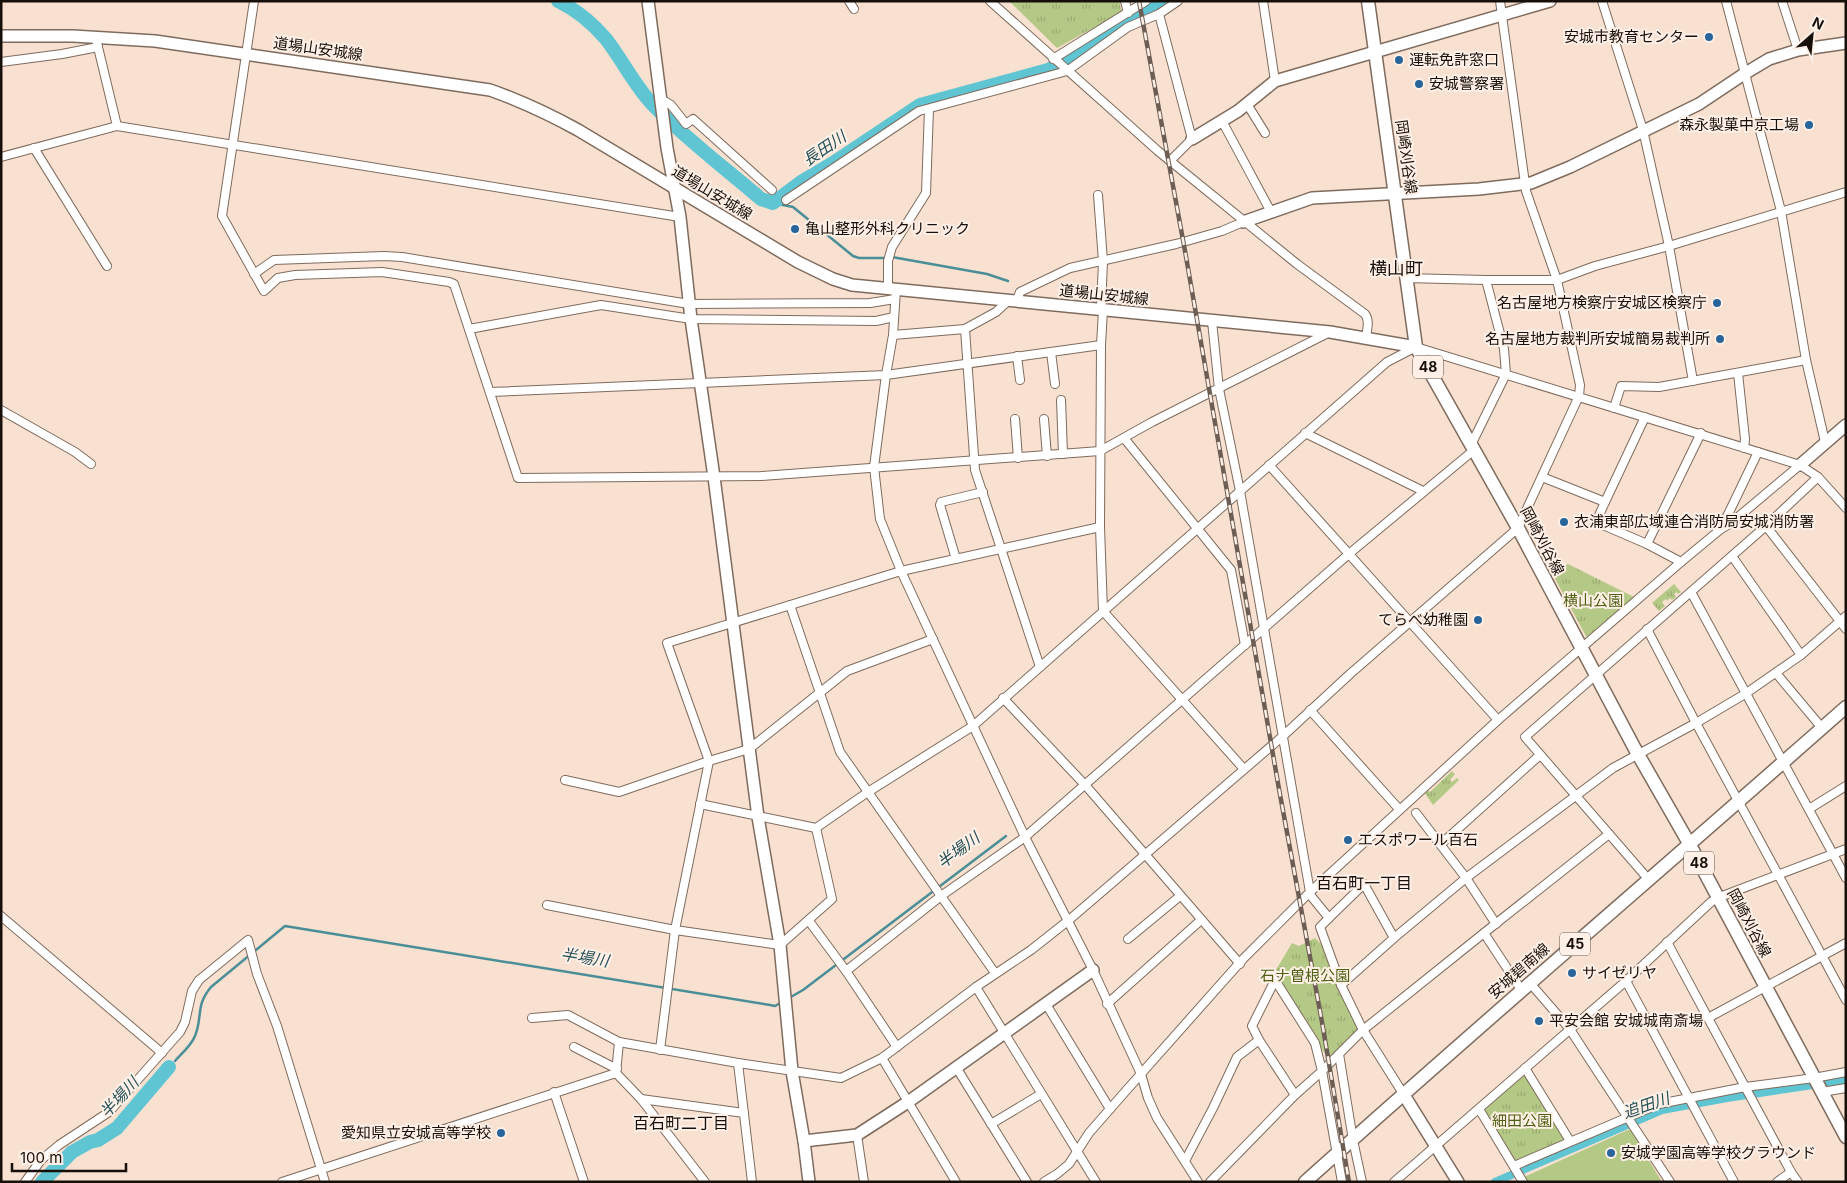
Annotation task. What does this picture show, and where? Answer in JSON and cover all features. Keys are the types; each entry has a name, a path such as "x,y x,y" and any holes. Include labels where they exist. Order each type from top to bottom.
{"main road":[{"name":"岡崎刈谷線","path":"1368,1 1416,347 1518,528 1581,649 1690,845 1764,987 1846,1137"},
{"name":"安城碧南線","path":"1305,1182 1846,707"}],"street":[{"path":"648,1 667,148 680,217 689,304 714,477 758,817 780,945 792,1071 809,1182"},
{"path":"849,1 854,9"},
{"path":"990,1 999,4 1065,70 1243,222 1365,314 1368,318 1366,338"},
{"path":"1125,1 1128,12"},
{"path":"1055,60 1146,1"},
{"path":"786,200 919,111 1065,70 1128,28 1160,14 1178,1"},
{"path":"1263,1 1275,81"},
{"path":"532,1018 568,1015 619,1042 738,1063 841,1078 882,1058 995,973 1031,950 1068,920 1282,736 1518,528 1580,396 1580,385 1557,280 1536,223 1525,184 1500,1"},
{"path":"1170,161 1192,140 1247,104 1275,81 1550,1"},
{"path":"1602,1 1643,130 1669,246 1693,381"},
{"path":"1726,1 1782,211 1806,360 1826,442"},
{"path":"1782,1 1798,50"},
{"path":"253,5 222,216 254,274 264,291 278,278 295,275 382,272 454,284 518,478 761,476 1100,452 1206,394 1330,332"},
{"path":"1160,14 1192,140"},
{"name":"道場山安城線","path":"1,36 42,35 97,42 155,41 490,90 545,112 798,262 834,279 852,285 893,292 1013,300 1330,332 1416,347"},
{"path":"1,62 97,42 117,126"},
{"path":"893,335 965,329 996,312 1013,300 1020,292 1070,268 1176,244 1222,231 1312,198 1479,189 1525,184 1550,176 1699,104 1769,59 1798,50 1846,43"},
{"path":"661,99 671,105 686,124 693,119 772,190"},
{"path":"1247,104 1265,133"},
{"path":"929,109 926,193 892,247 889,257 893,292 893,335 874,467 880,519 901,571 973,726 1093,970 1107,1004 1141,1074 1148,1098 1157,1118 1198,1182"},
{"path":"1222,121 1271,212"},
{"path":"1,157 117,126 680,217"},
{"path":"34,148 107,266"},
{"path":"1406,278 1557,280 1595,266 1669,246 1846,192"},
{"path":"1098,195 1102,261 1100,528 1104,611 1243,768"},
{"path":"254,274 274,260 384,256 402,257 689,304 870,303 893,292"},
{"path":"846,971 941,896 1026,837 1473,447 1506,374 1504,349 1486,280"},
{"path":"469,329 600,305 691,319 876,321 894,317"},
{"path":"1212,321 1219,389 1240,491 1310,892 1328,918"},
{"path":"965,329 974,461 1040,667"},
{"path":"490,392 886,375 1101,345"},
{"path":"700,804 816,828 868,792 973,726 1387,362 1416,347 1701,433 1800,465 1818,477 1846,508"},
{"path":"1051,352 1055,384"},
{"path":"1017,356 1020,380"},
{"path":"1614,408 1621,386 1659,387 1806,360"},
{"path":"1738,373 1745,439 1744,448"},
{"path":"1061,400 1063,454"},
{"path":"1,410 75,452 91,464"},
{"path":"1645,417 1596,522 1647,544 1681,562"},
{"path":"1015,419 1018,458"},
{"path":"1044,419 1047,456"},
{"path":"1044,1182 1070,1164 1089,1133 1110,1109 1240,964 1310,892 1498,720 1721,528 1732,522 1846,425"},
{"path":"1305,433 1423,491"},
{"path":"1647,544 1701,433"},
{"path":"1124,438 1231,570 1245,645"},
{"path":"1721,528 1758,452"},
{"path":"1269,465 1498,720"},
{"path":"1542,477 1605,502"},
{"path":"1649,880 1525,737 1766,526 1818,477"},
{"path":"956,559 940,505 941,502 983,492"},
{"path":"1766,526 1842,619 1846,629"},
{"path":"660,1050 675,930 709,761 668,643 901,571 1100,528"},
{"path":"1732,556 1801,654"},
{"path":"1691,592 1846,878"},
{"path":"790,604 840,752 995,973"},
{"path":"1342,985 1394,938 1466,878 1613,768 1745,694 1801,654 1842,619"},
{"path":"1647,629 1846,1000"},
{"path":"565,780 619,792 749,749 847,671 933,638"},
{"path":"1776,673 1822,728"},
{"path":"1003,698 1086,786 1240,964"},
{"path":"1310,710 1400,809"},
{"path":"1441,844 1540,755"},
{"path":"1809,809 1846,786"},
{"path":"1416,813 1466,878 1496,924"},
{"path":"780,945 792,932 809,921 832,899 816,828"},
{"path":"1210,1182 1296,1095 1364,1030 1609,834"},
{"path":"1394,1182 1717,898 1846,849"},
{"path":"1394,938 1364,884 1320,927 1342,985 1364,1030 1458,1182"},
{"path":"1128,939 1180,896"},
{"path":"547,905 675,930 780,945"},
{"path":"1,916 162,1053"},
{"path":"1107,1004 1201,920"},
{"path":"809,921 846,971 897,1047"},
{"path":"1484,933 1526,987 1569,1028 1670,1182"},
{"path":"25,1182 41,1160 59,1145 108,1112 180,1032 185,1022 192,991 199,980 248,940 257,974 277,1026 325,1182"},
{"path":"1667,942 1798,1182"},
{"path":"1708,1018 1846,943"},
{"path":"804,1141 856,1135 908,1102 1093,970"},
{"path":"1296,1095 1259,1040 1252,1026 1275,980 1315,1043 1322,1071 1342,1182"},
{"path":"1626,980 1734,1182"},
{"path":"976,987 1096,1182"},
{"path":"1046,1004 1110,1109"},
{"path":"1185,1161 1237,1057 1259,1040"},
{"path":"617,1071 619,1042"},
{"path":"574,1047 617,1071 705,1182"},
{"path":"1339,1054 1362,1182"},
{"path":"882,1058 956,1182"},
{"path":"738,1063 752,1182"},
{"path":"956,1067 1027,1182"},
{"path":"1525,1068 1570,1141"},
{"path":"282,1182 617,1071"},
{"path":"1516,1169 1570,1141 1616,1123 1630,1120 1660,1104 1691,1102 1846,1072"},
{"path":"1821,1091 1846,1088"},
{"path":"554,1092 584,1182"},
{"path":"991,1124 1041,1094"},
{"path":"641,1099 744,1113"},
{"path":"1479,1109 1524,1182"},
{"path":"856,1135 864,1182"},
{"path":"1777,1182 1791,1172"}],"green space":[{"path":"1009,1 1119,1 1122,12 1057,48"},
{"name":"横山公園","path":"1568,564 1634,597 1587,638 1552,573"},
{"path":"1674,584 1681,592 1678,594 1676,592 1674,594 1676,597 1672,600 1670,598 1662,602 1665,606 1659,611 1652,603"},
{"path":"1452,771 1455,774 1450,780 1452,782 1457,778 1459,780 1433,805 1424,792 1427,789 1430,792"},
{"name":"石ナ曽根公園","path":"1315,938 1324,947 1335,980 1358,1029 1331,1056 1326,1055 1273,975 1292,943 1299,946"},
{"name":"細田公園","path":"1523,1075 1527,1077 1566,1138 1564,1142 1517,1162 1514,1161 1485,1112 1485,1108"},
{"name":"安城学園高等学校グラウンド","path":"1630,1129 1662,1182 1528,1182 1524,1177"}],"waterway":[{"name":"長田川","path":"558,1 578,13 601,33 640,89 666,118 761,199 773,203 801,182 920,105 1048,70 1069,61 1110,33 1164,1"},
{"path":"773,203 793,207 853,256 859,258 886,258"},
{"path":"892,257 987,274 1008,281"},
{"name":"半場川","path":"789,998 803,990 1006,836"},
{"name":"半場川","path":"175,1061 193,1040 203,1000 211,987 285,926 775,1006 782,1002"},
{"name":"半場川","path":"42,1182 72,1152 90,1142 98,1140 117,1128 169,1067"},
{"name":"追田川","path":"1495,1182 1662,1110 1846,1080"}],"railway":[{"path":"1139,1 1185,251 1349,1182"}],"place":[{"name":"安城市教育センター","path":"1709,37"},
{"name":"運転免許窓口","path":"1399,60"},
{"name":"安城警察署","path":"1419,84"},
{"name":"森永製菓中京工場","path":"1809,125"},
{"name":"亀山整形外科クリニック","path":"795,229"},
{"name":"名古屋地方検察庁安城区検察庁","path":"1717,303"},
{"name":"名古屋地方裁判所安城簡易裁判所","path":"1720,339"},
{"name":"衣浦東部広域連合消防局安城消防署","path":"1564,522"},
{"name":"てらべ幼稚園","path":"1478,620"},
{"name":"エスポワール百石","path":"1348,840"},
{"name":"サイゼリヤ","path":"1572,973"},
{"name":"平安会館 安城城南斎場","path":"1539,1021"},
{"name":"愛知県立安城高等学校","path":"501,1133"},
{"name":"安城学園高等学校グラウンド","path":"1611,1153"}],"district":[{"name":"横山町","path":"1396,269"},
{"name":"百石町一丁目","path":"1364,883"},
{"name":"百石町二丁目","path":"681,1123"}]}
